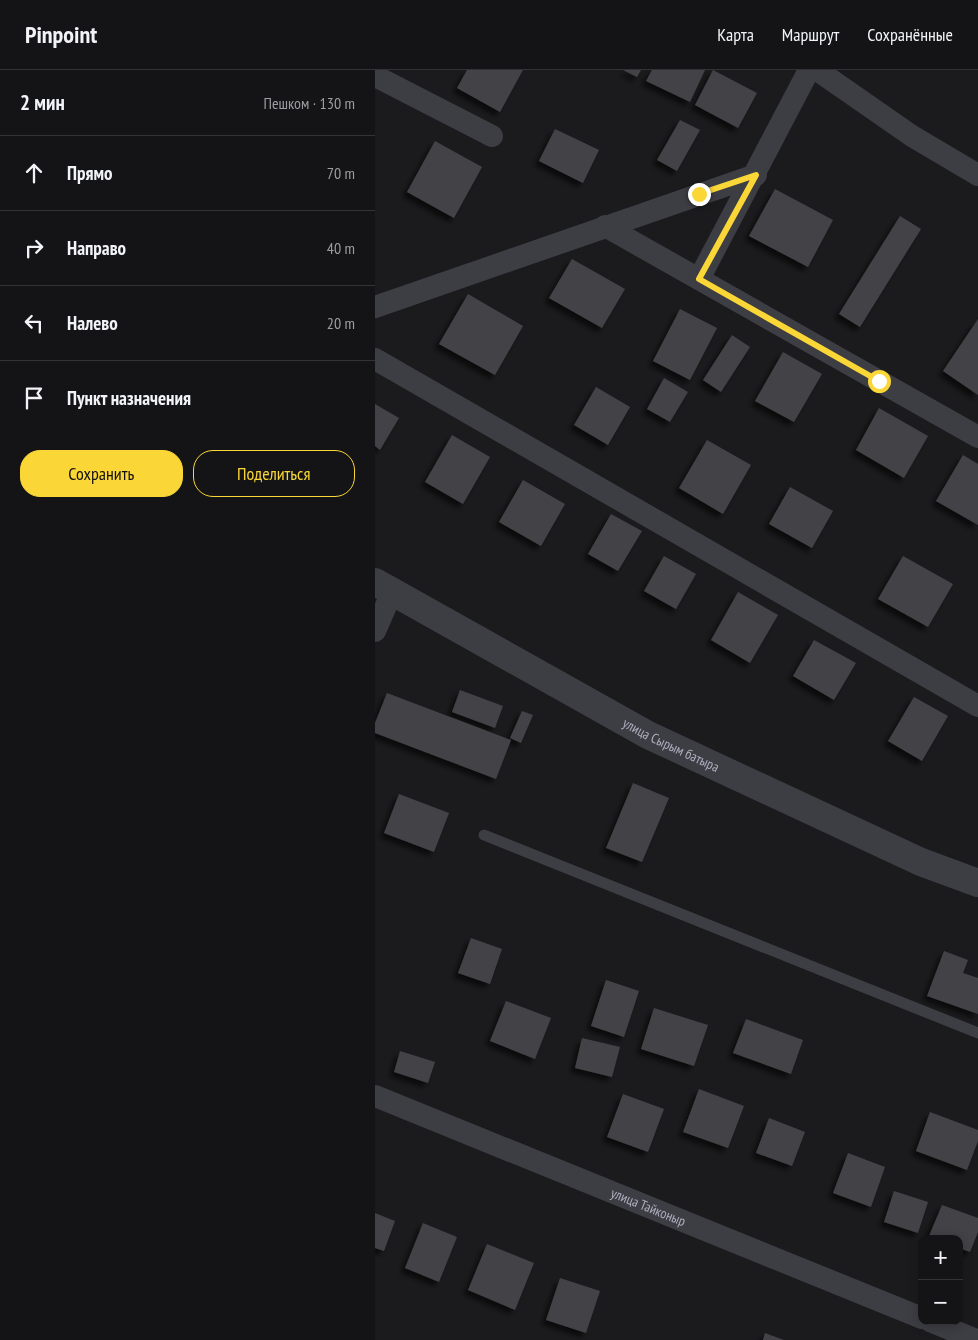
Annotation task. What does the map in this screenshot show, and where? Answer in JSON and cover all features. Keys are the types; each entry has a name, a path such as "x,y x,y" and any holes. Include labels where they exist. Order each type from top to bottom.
{"street":[{"path":"699,279 756,175 809,70"},
{"path":"817,70 912,136 978,175"},
{"path":"375,76 491,136"},
{"path":"375,307 756,175"},
{"path":"605,226 978,437"},
{"path":"375,359 978,706"},
{"path":"375,631 384,587"},
{"name":"улица Сырым батыра","path":"384,587 648,735 921,862 978,883"},
{"name":"улица Тайконыр","path":"375,1096 918,1316"},
{"path":"940,1325 974,1339"}],"lane":[{"path":"484,835 978,1033"}],"building":[{"path":"467,70 523,70 500,112 457,88"},
{"path":"623,70 641,70 637,77"},
{"path":"652,70 705,70 690,102 646,81"},
{"path":"713,70 757,93 738,128 695,105"},
{"path":"680,120 700,130 677,171 657,160"},
{"path":"555,129 599,150 583,183 539,161"},
{"path":"435,141 482,167 454,218 407,192"},
{"path":"775,189 833,220 808,267 749,236"},
{"path":"900,216 921,229 860,327 839,314"},
{"path":"572,259 625,289 602,328 549,298"},
{"path":"468,294 523,326 495,375 439,344"},
{"path":"680,309 717,328 690,380 653,361"},
{"path":"978,319 978,395 943,371"},
{"path":"732,335 750,347 721,392 703,380"},
{"path":"783,352 822,374 794,422 755,401"},
{"path":"664,378 688,392 670,422 647,409"},
{"path":"596,387 630,407 608,445 574,425"},
{"path":"375,404 399,418 380,450 375,446"},
{"path":"879,408 928,436 904,478 856,450"},
{"path":"452,435 490,457 463,504 425,482"},
{"path":"707,440 751,465 723,514 679,488"},
{"path":"963,455 978,464 978,525 936,501"},
{"path":"523,480 565,504 541,546 499,522"},
{"path":"790,487 833,511 812,548 769,524"},
{"path":"611,514 642,531 618,571 588,554"},
{"path":"664,556 696,574 676,609 644,591"},
{"path":"903,556 953,584 928,627 878,599"},
{"path":"738,592 778,615 750,663 711,640"},
{"path":"814,640 856,663 834,700 793,676"},
{"path":"460,690 503,706 495,728 452,712"},
{"path":"387,693 511,740 496,779 375,733 375,723"},
{"path":"914,697 948,716 922,761 888,741"},
{"path":"522,711 533,715 521,743 510,738"},
{"path":"633,783 669,798 642,862 606,848"},
{"path":"399,794 449,813 434,852 384,833"},
{"path":"471,938 502,949 490,984 458,973"},
{"path":"944,951 968,960 963,973 978,978 978,1014 927,996"},
{"path":"606,980 639,991 624,1037 591,1026"},
{"path":"506,1001 551,1018 535,1059 490,1041"},
{"path":"654,1008 708,1025 694,1066 641,1049"},
{"path":"746,1019 803,1040 791,1074 733,1053"},
{"path":"582,1038 620,1047 612,1077 575,1068"},
{"path":"400,1051 435,1062 428,1083 394,1072"},
{"path":"699,1089 744,1106 728,1148 683,1132"},
{"path":"623,1094 664,1109 648,1152 607,1137"},
{"path":"930,1112 978,1130 978,1141 967,1170 916,1151"},
{"path":"769,1118 805,1132 792,1166 756,1153"},
{"path":"848,1153 885,1167 871,1207 833,1193"},
{"path":"894,1191 928,1202 918,1233 884,1222"},
{"path":"942,1205 978,1218 978,1232 970,1252 963,1249 963,1235 929,1235"},
{"path":"375,1213 395,1221 384,1251 375,1248"},
{"path":"423,1223 457,1237 439,1282 405,1268"},
{"path":"487,1244 534,1263 515,1310 468,1290"},
{"path":"560,1278 600,1291 586,1333 546,1320"},
{"path":"765,1333 784,1340 763,1340"}],"route":[{"path":"699,194 756,175 699,279 879,381"}]}
